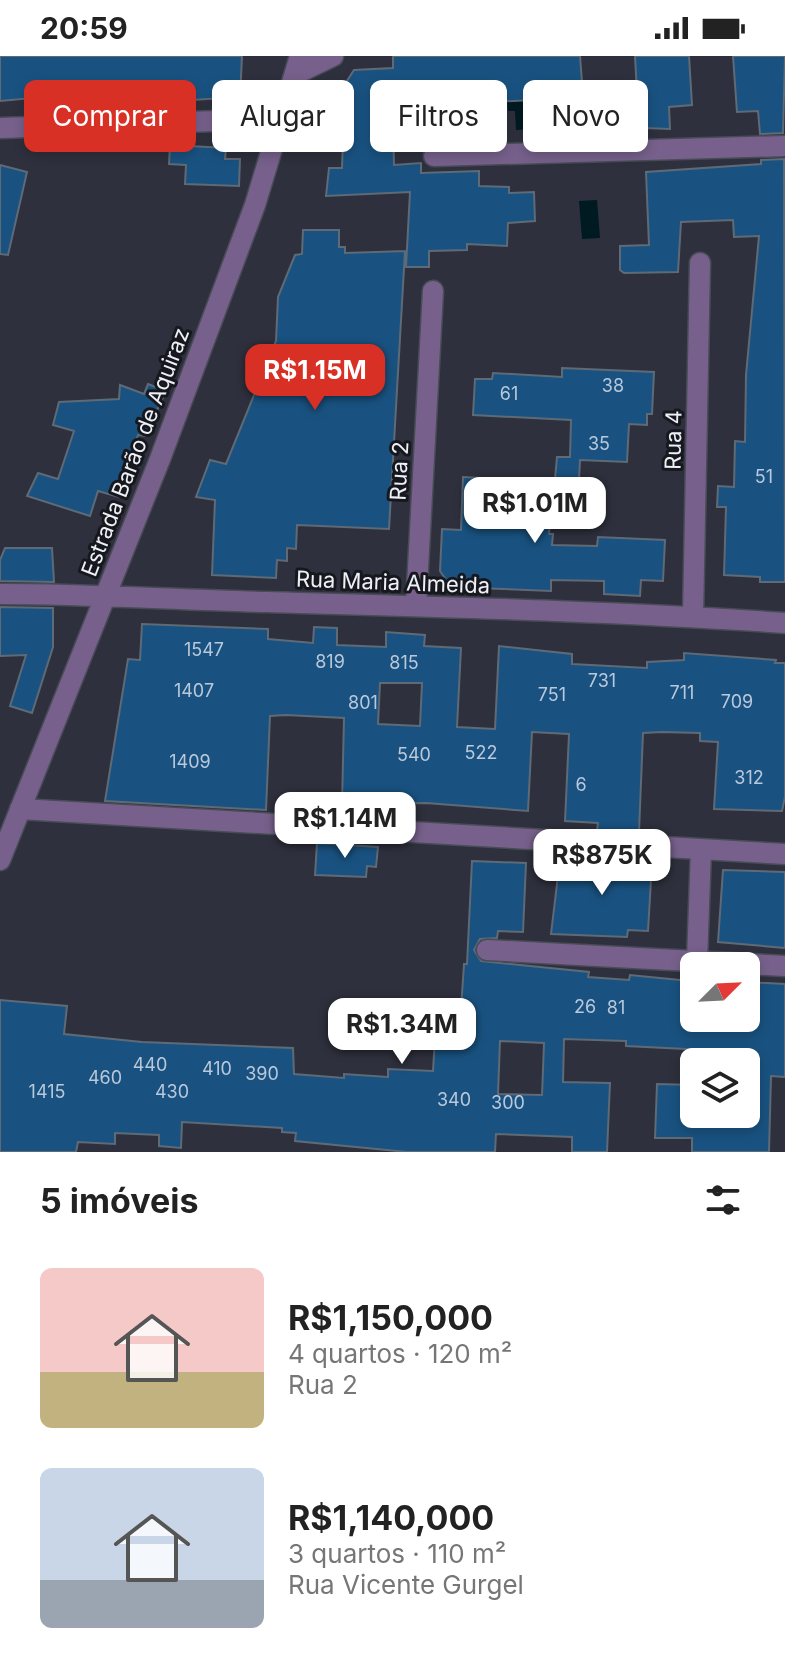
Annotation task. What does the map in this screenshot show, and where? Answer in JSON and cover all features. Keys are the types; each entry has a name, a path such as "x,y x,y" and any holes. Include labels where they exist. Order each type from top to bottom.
{"street":[{"path":"298,65 333,56"},
{"path":"0,128 212,121"},
{"path":"434,156 785,146"},
{"name":"Estrada Barão de Aquiraz","path":"0,860 160,459 244,235 271,152"},
{"name":"Rua 4","path":"693,617 700,263"},
{"name":"Rua 2","path":"416,605 433,291"},
{"name":"Rua Maria Almeida","path":"0,594 105,594 416,605 785,623"},
{"path":"20,809 785,854"},
{"path":"697,952 701,850"},
{"path":"487,950 680,960"},
{"path":"760,965 785,966"}],"water":[{"path":"523,100 523,130 516,130 515,111 508,111 507,102"},
{"path":"597,200 600,238 582,239 579,201"}],"building":[{"path":"0,56 242,56 241,80 212,80 212,99 196,100 196,80 24,80 24,99 0,101"},
{"path":"393,56 580,56 582,80 523,80 523,100 507,101 507,80 370,80 370,152 394,152 394,165 421,163 421,173 479,171 479,186 509,187 509,193 534,192 535,221 508,223 507,246 467,244 467,250 429,251 429,267 406,267 410,192 326,196 329,168 342,168 343,152 354,152 354,80 348,80 354,70 393,68"},
{"path":"635,56 689,56 692,105 669,107 670,129 648,128 648,80 636,80"},
{"path":"733,56 785,56 783,133 760,134 758,111 737,112"},
{"path":"196,146 212,147 212,152 226,152 225,159 240,159 239,186 185,184 186,165 169,164 170,152 196,152"},
{"path":"784,159 785,582 760,582 760,577 724,575 726,507 717,507 718,486 734,487 735,441 745,442 746,375 759,236 734,237 733,220 681,222 678,272 624,273 620,270 620,246 649,245 646,172 761,164 761,160"},
{"path":"0,165 27,172 8,255 0,254"},
{"path":"303,230 339,230 339,247 345,247 345,253 405,251 389,529 297,525 296,549 287,548 287,561 277,560 276,578 212,575 215,500 196,497 210,460 226,464 276,341 278,297 295,255 302,254"},
{"path":"562,368 654,372 652,414 647,414 647,425 629,424 627,462 580,460 579,480 555,479 557,457 570,457 571,420 473,415 475,379 492,379 493,373 562,377"},
{"path":"148,384 166,391 145,436 138,435 119,497 98,491 90,516 27,496 38,473 58,479 74,431 53,425 59,402 119,399 120,385 144,394"},
{"path":"463,477 553,482 549,534 553,534 552,545 597,546 598,537 665,540 663,581 641,580 640,596 604,594 604,581 551,580 551,591 451,587 440,571 442,529 461,530"},
{"path":"5,548 52,548 54,582 0,581 0,560"},
{"path":"0,607 53,608 53,647 32,713 10,706 26,655 0,656"},
{"path":"142,624 268,629 268,639 313,643 314,627 337,628 337,645 386,647 386,632 425,635 424,646 461,648 457,727 495,729 499,646 572,654 572,664 647,668 647,662 684,660 684,653 776,660 775,663 785,663 785,797 782,811 714,809 718,742 700,741 700,733 662,732 643,733 639,832 597,830 598,823 565,821 569,734 532,732 528,811 426,803 342,804 344,718 286,715 270,716 266,810 105,801 128,659 140,660","holes":["380,683 422,683 420,726 378,724"]},
{"path":"317,843 378,847 376,867 367,866 366,877 315,875"},
{"path":"595,856 637,858 637,862 652,863 648,931 628,930 627,937 551,934 560,859 595,860"},
{"path":"472,861 526,863 523,932 498,931 497,938 480,939 474,950 481,961 589,972 588,977 629,980 630,975 680,980 680,1032 760,1032 760,983 785,984 785,1077 771,1076 769,1152 692,1152 692,1138 655,1138 657,1084 680,1085 680,1128 760,1128 760,1048 680,1049 626,1046 626,1041 564,1039 563,1082 610,1083 607,1152 572,1152 572,1137 496,1134 495,1152 407,1152 295,1141 296,1133 282,1132 282,1128 182,1122 181,1148 159,1146 159,1135 115,1133 115,1144 78,1142 76,1152 0,1152 0,1000 67,1006 64,1034 142,1042 293,1048 294,1074 344,1078 344,1074 388,1077 388,1069 433,1071 435,1038 459,1039 464,964 467,964","holes":["500,1041 544,1043 542,1095 498,1094"]},
{"path":"723,870 785,872 785,948 718,942"}]}
